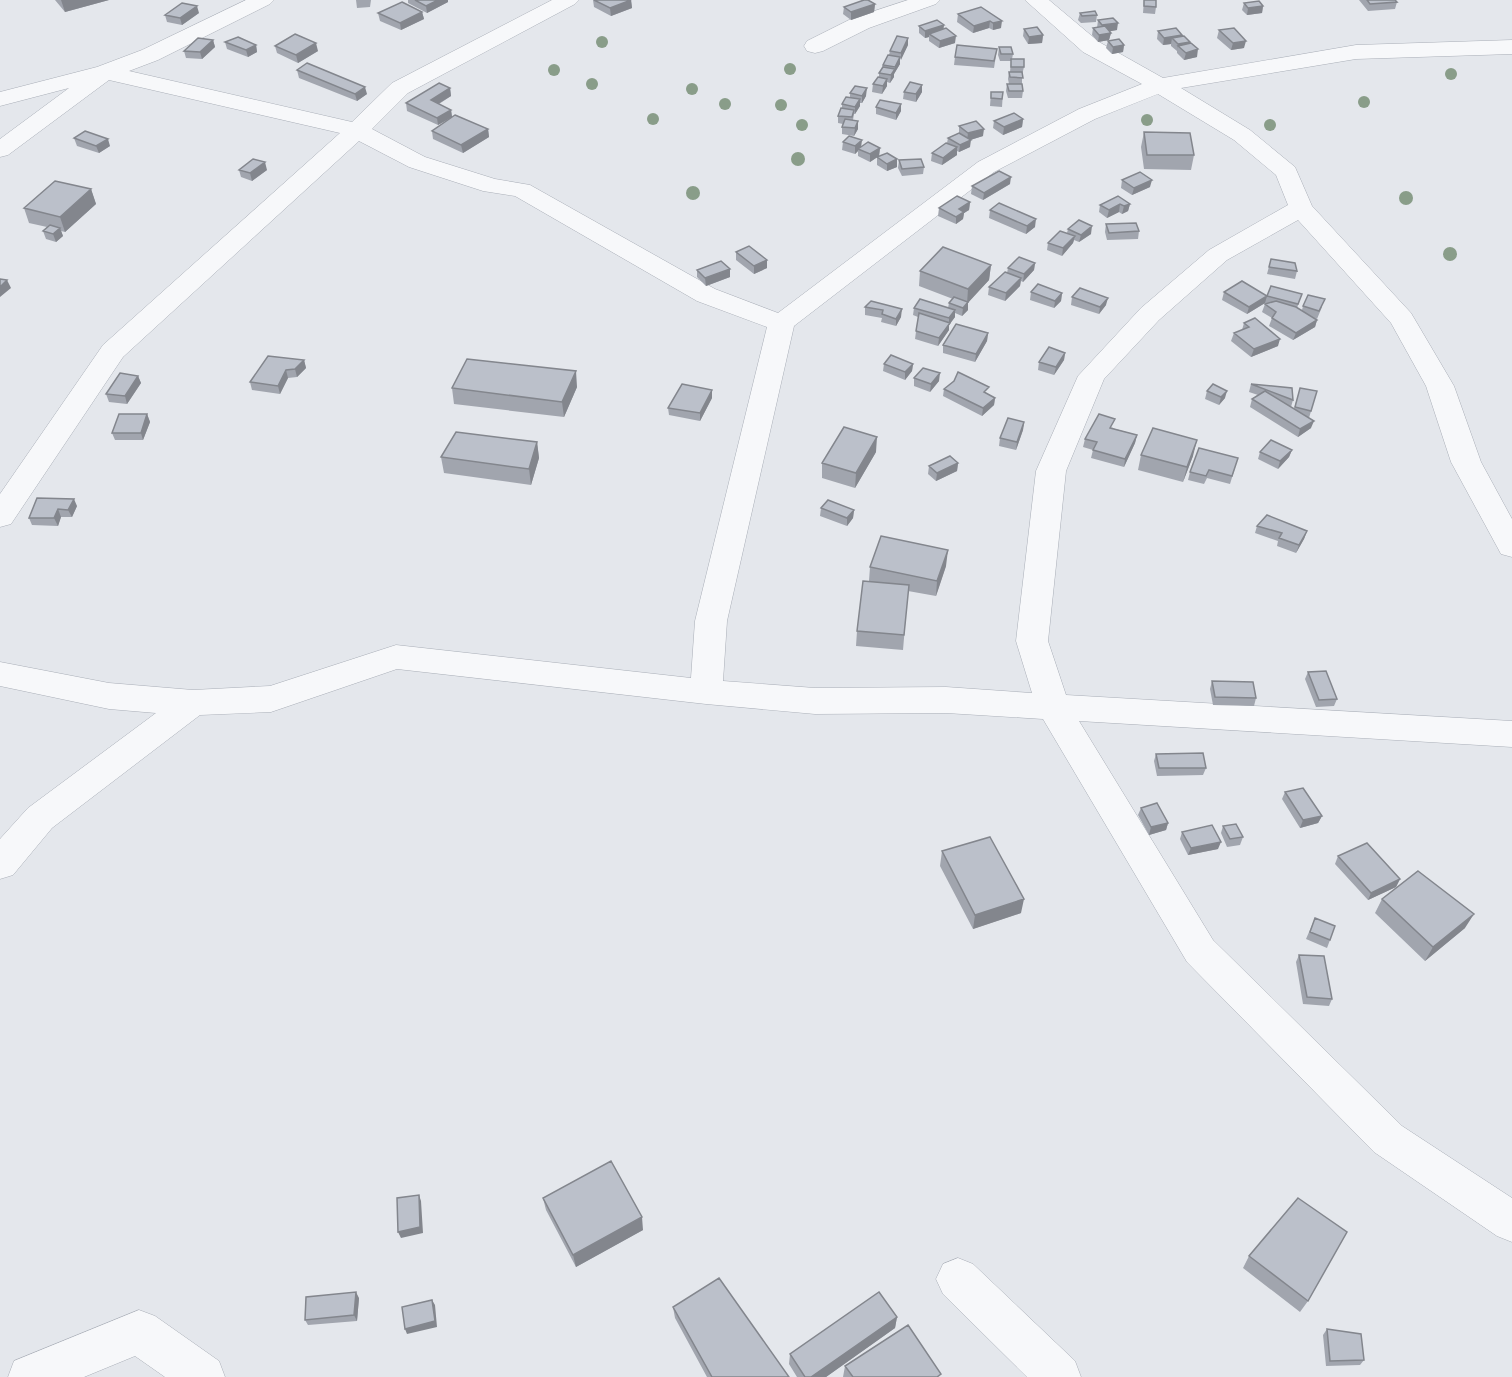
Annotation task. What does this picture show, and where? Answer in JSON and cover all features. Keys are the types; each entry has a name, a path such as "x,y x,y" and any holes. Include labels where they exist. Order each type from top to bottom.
{"street":[{"path":"0,99 105,72 150,55 263,0"},
{"path":"0,517 113,351 357,130 400,88 568,0"},
{"path":"815,46 861,23 928,0"},
{"path":"1036,0 1090,47 1160,85 1242,135 1287,172 1301,208 1402,319 1440,386 1466,462 1510,538"},
{"path":"706,692 711,621 781,323 986,167 1087,114 1160,85 1356,52 1512,47"},
{"path":"0,150 105,72 357,130 417,162 492,186 521,190 706,295 781,323"},
{"path":"1301,208 1218,255 1150,314 1092,376 1051,471 1032,641 1054,708 1200,951 1388,1138 1512,1221"},
{"path":"0,674 109,696 193,703 272,699 396,657 706,692 815,701 946,700 1512,734"},
{"path":"0,864 40,818 193,703"},
{"path":"958,1279 1059,1377"},
{"path":"30,1377 138,1332 203,1377"}],"building":[{"path":"415,0 438,0 426,6"},
{"path":"594,0 631,0 610,8"},
{"path":"864,0 875,4 851,12 844,7"},
{"path":"1144,0 1156,0 1156,7 1144,6"},
{"path":"1367,0 1395,0 1397,2 1370,4"},
{"path":"1259,1 1263,6 1248,8 1244,3"},
{"path":"402,2 422,12 400,23 378,13"},
{"path":"182,3 197,6 180,18 165,15"},
{"path":"981,7 1002,21 993,23 990,21 974,26 958,14"},
{"path":"1095,11 1097,15 1082,16 1080,13"},
{"path":"1113,18 1118,23 1102,25 1098,20"},
{"path":"937,20 944,25 925,31 919,26"},
{"path":"1105,26 1111,33 1099,35 1093,28"},
{"path":"1037,27 1043,35 1029,37 1024,29"},
{"path":"946,28 956,36 940,41 929,34"},
{"path":"1176,28 1182,35 1164,38 1158,31"},
{"path":"1234,28 1246,41 1233,43 1219,30"},
{"path":"295,34 316,43 296,55 275,46"},
{"path":"897,36 908,38 901,53 890,51"},
{"path":"1184,36 1190,42 1178,44 1172,38"},
{"path":"238,37 256,45 246,50 225,42"},
{"path":"198,38 213,40 200,52 184,51"},
{"path":"1119,39 1124,45 1113,47 1108,41"},
{"path":"1191,43 1198,49 1186,53 1178,46"},
{"path":"957,45 997,49 994,61 955,57"},
{"path":"999,47 1011,47 1013,54 1001,54"},
{"path":"888,55 900,57 895,67 883,65"},
{"path":"1011,59 1024,59 1024,67 1011,67"},
{"path":"307,63 365,87 355,94 297,70"},
{"path":"883,67 895,69 891,75 879,73"},
{"path":"1009,72 1022,72 1023,78 1010,77"},
{"path":"878,77 887,79 883,86 873,84"},
{"path":"910,82 922,85 916,94 904,92"},
{"path":"439,83 450,88 431,100 451,110 437,118 406,103"},
{"path":"1007,84 1022,84 1023,91 1009,91"},
{"path":"855,86 867,88 862,96 850,93"},
{"path":"991,92 1003,92 1002,99 991,98"},
{"path":"846,97 860,99 855,107 842,104"},
{"path":"880,100 901,104 896,113 876,107"},
{"path":"841,108 854,110 852,117 838,116"},
{"path":"1014,113 1023,119 1004,127 994,121"},
{"path":"455,115 488,129 461,145 432,131"},
{"path":"845,119 858,121 855,128 842,127"},
{"path":"976,121 984,129 968,133 959,126"},
{"path":"85,131 108,139 96,146 74,138"},
{"path":"1144,132 1190,133 1194,155 1147,155"},
{"path":"959,133 971,140 960,145 948,138"},
{"path":"849,136 862,140 855,146 843,142"},
{"path":"868,142 880,148 870,154 858,149"},
{"path":"946,143 957,147 943,158 932,153"},
{"path":"887,153 897,159 887,164 877,157"},
{"path":"253,159 265,162 250,173 239,170"},
{"path":"921,159 924,167 902,169 899,160"},
{"path":"999,171 1011,177 984,193 972,186"},
{"path":"1140,172 1152,180 1134,188 1122,180"},
{"path":"55,181 91,189 60,217 24,208"},
{"path":"957,196 970,202 959,209 964,212 956,217 939,208"},
{"path":"1118,196 1130,204 1124,206 1120,204 1109,210 1100,205"},
{"path":"999,203 1036,219 1027,226 990,210"},
{"path":"1079,220 1092,226 1081,235 1068,229"},
{"path":"1136,223 1139,231 1109,233 1106,224"},
{"path":"50,225 60,228 53,234 43,231"},
{"path":"1060,231 1075,236 1063,248 1048,243"},
{"path":"749,246 767,260 754,266 736,252"},
{"path":"943,247 991,265 968,289 920,271"},
{"path":"1019,257 1035,263 1024,274 1008,268"},
{"path":"1271,259 1295,263 1297,271 1269,267"},
{"path":"721,261 730,269 705,278 697,270"},
{"path":"1005,272 1021,278 1006,293 989,287"},
{"path":"0,279 7,280 0,287"},
{"path":"1242,281 1267,296 1249,307 1224,292"},
{"path":"1038,284 1062,293 1055,301 1031,292"},
{"path":"1271,286 1302,294 1298,304 1267,296"},
{"path":"1080,288 1108,298 1100,307 1072,297"},
{"path":"1308,295 1325,299 1319,311 1303,306"},
{"path":"954,297 968,302 963,308 949,303"},
{"path":"920,299 955,310 949,318 914,308"},
{"path":"871,301 902,309 896,319 882,314 883,310 865,307"},
{"path":"1276,301 1296,307 1317,320 1296,333 1272,318 1276,312 1265,304"},
{"path":"919,313 950,323 939,338 916,331"},
{"path":"1255,318 1280,339 1254,349 1234,333 1249,327 1244,323"},
{"path":"956,324 988,333 976,354 943,345"},
{"path":"1049,347 1065,353 1056,367 1039,362"},
{"path":"891,355 913,364 905,372 884,364"},
{"path":"268,356 304,360 295,369 286,370 278,386 250,382"},
{"path":"467,359 576,371 562,402 452,388"},
{"path":"923,368 940,373 931,384 914,378"},
{"path":"958,372 989,387 984,392 995,398 983,408 944,389 954,381"},
{"path":"120,373 138,376 125,396 106,394"},
{"path":"682,384 712,390 700,413 668,408"},
{"path":"1213,384 1227,391 1221,397 1207,391"},
{"path":"1251,384 1292,388 1293,400"},
{"path":"1300,388 1317,391 1311,411 1295,407"},
{"path":"1265,391 1314,421 1300,429 1252,399"},
{"path":"119,414 147,414 141,433 112,433"},
{"path":"1099,414 1115,419 1110,428 1137,435 1125,459 1093,450 1097,442 1085,439"},
{"path":"1008,418 1024,422 1017,442 1000,438"},
{"path":"844,427 877,437 856,473 822,463"},
{"path":"1153,428 1197,440 1187,467 1141,455"},
{"path":"456,432 537,442 529,469 441,457"},
{"path":"1271,440 1292,450 1280,461 1260,452"},
{"path":"1199,448 1238,458 1232,476 1209,470 1206,476 1190,472"},
{"path":"950,456 958,463 937,473 929,466"},
{"path":"37,498 74,499 68,510 58,509 54,518 29,518"},
{"path":"828,500 854,510 847,518 821,508"},
{"path":"1267,515 1307,531 1299,545 1279,538 1282,533 1257,526"},
{"path":"881,536 948,550 937,581 870,567"},
{"path":"863,581 909,585 904,635 857,631"},
{"path":"1326,671 1337,699 1319,700 1308,672"},
{"path":"1212,681 1253,682 1256,698 1215,697"},
{"path":"1203,753 1206,768 1159,768 1156,754"},
{"path":"1303,788 1322,816 1303,820 1285,792"},
{"path":"1157,803 1168,823 1151,827 1141,808"},
{"path":"1236,824 1243,837 1230,839 1223,826"},
{"path":"1212,825 1221,842 1191,848 1182,832"},
{"path":"990,837 1024,899 975,915 942,851"},
{"path":"1367,843 1400,879 1371,893 1338,856"},
{"path":"1418,871 1474,914 1433,947 1382,899"},
{"path":"1315,918 1335,926 1330,940 1310,932"},
{"path":"1299,955 1324,956 1332,999 1307,997"},
{"path":"611,1161 642,1217 573,1255 543,1198"},
{"path":"419,1195 420,1227 398,1232 397,1198"},
{"path":"1298,1198 1347,1232 1308,1301 1249,1256"},
{"path":"719,1278 789,1377 712,1377 673,1307"},
{"path":"356,1292 354,1315 305,1320 306,1297"},
{"path":"879,1292 897,1317 811,1377 805,1377 790,1354"},
{"path":"432,1300 435,1321 405,1329 402,1307"},
{"path":"908,1325 941,1374 937,1377 853,1377 845,1366"},
{"path":"1327,1329 1361,1334 1364,1360 1330,1361"}]}
